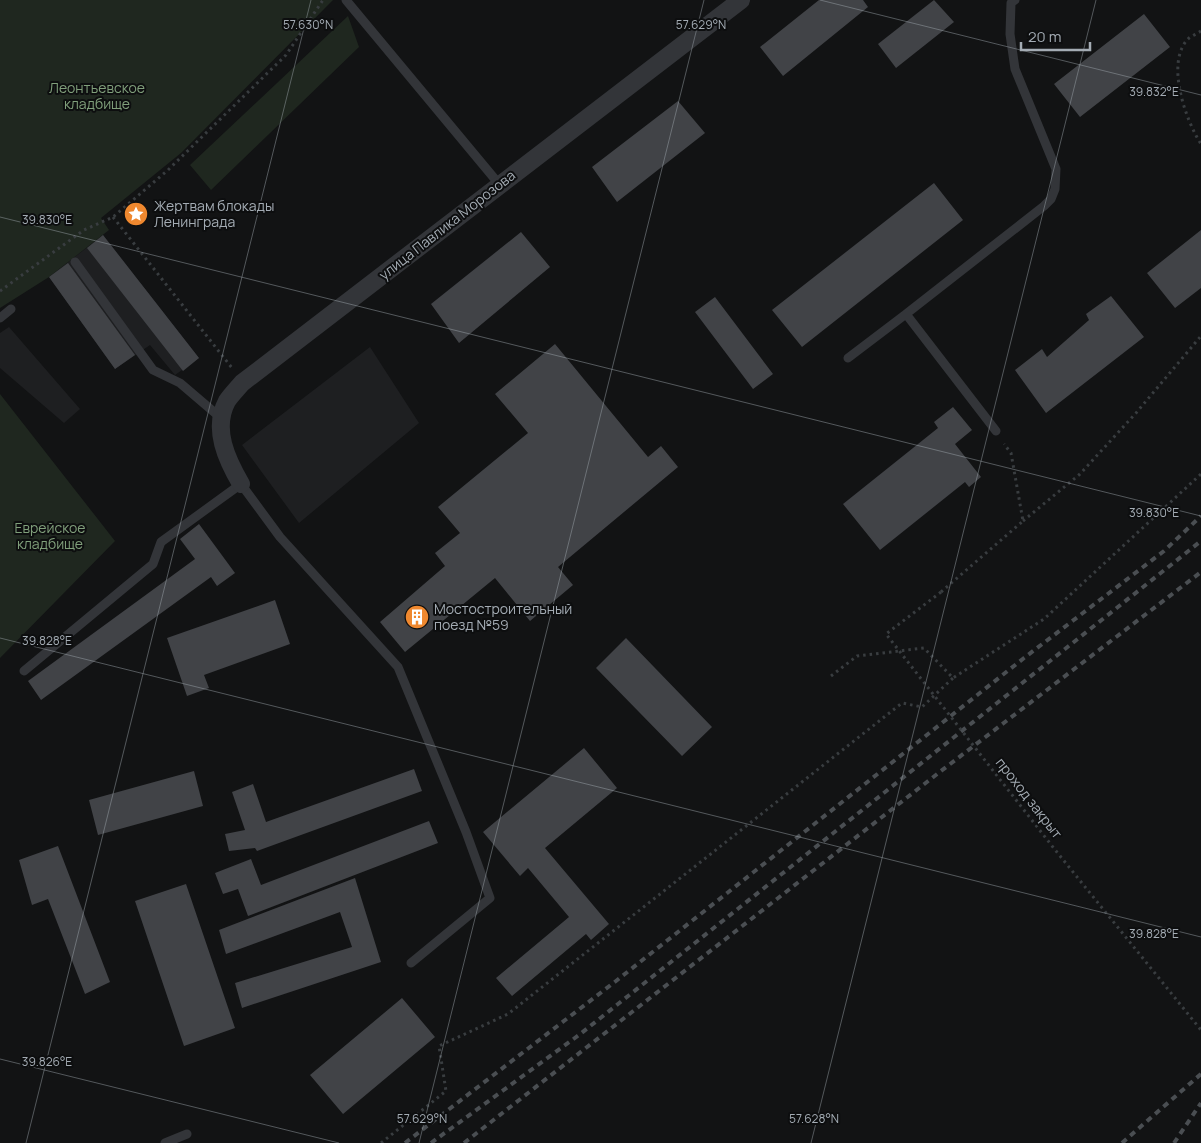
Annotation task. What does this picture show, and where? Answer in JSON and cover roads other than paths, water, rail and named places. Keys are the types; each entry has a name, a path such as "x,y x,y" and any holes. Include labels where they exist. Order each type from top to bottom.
{"street":[{"name":"улица Павлика Морозова","path":"241,484 228,463 221,435 221,418 227,401 242,383 741,0"}],"lane":[{"path":"346,0 500,184"},
{"path":"848,358 1051,199 1055,190 1056,169 1015,69 1010,34 1011,1"},
{"path":"76,262 152,370 180,382 221,418"},
{"path":"0,318 12,309"},
{"path":"906,314 996,431"},
{"path":"24,671 153,564 161,542 241,484 280,537 398,667 466,832 490,898 411,963"},
{"path":"165,1143 187,1134"}],"railway":[{"path":"405,1143 616,981 1024,658 1164,551 1201,516"},
{"path":"431,1143 579,1035 1201,541"},
{"path":"464,1143 941,771 1201,572"},
{"path":"1122,1143 1201,1074"},
{"path":"1174,1143 1201,1103"}],"place":[{"name":"Жертвам блокады Ленинграда","path":"136,214"},
{"name":"Мостостроительный поезд №59","path":"417,617"}],"park label":[{"name":"Леонтьевское кладбище","path":"97,96"},
{"name":"Еврейское кладбище","path":"50,536"}]}
